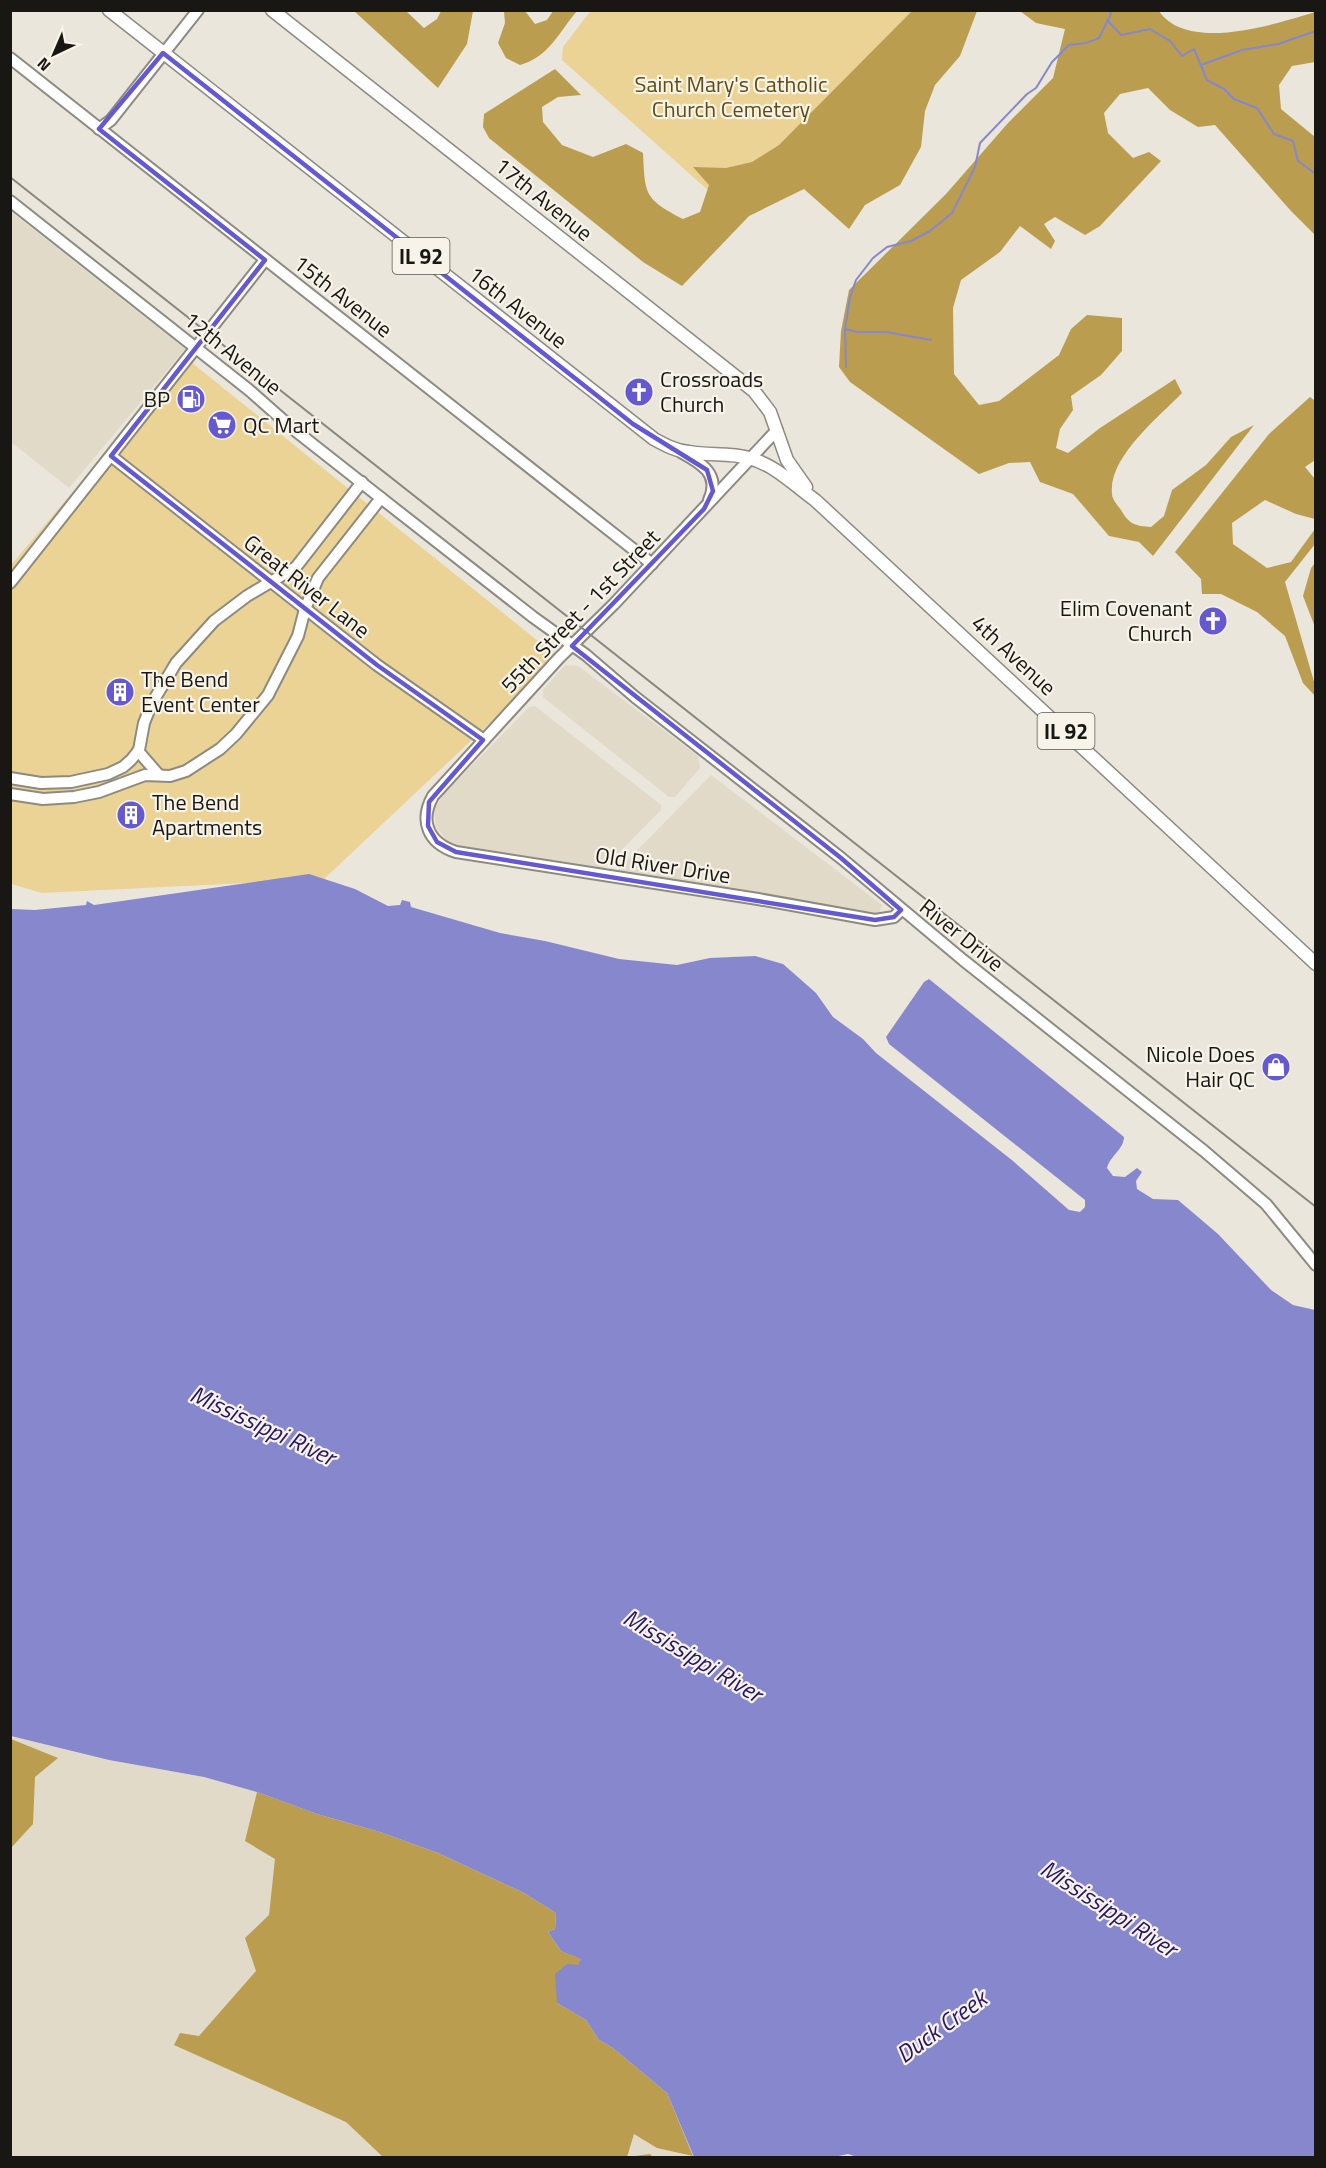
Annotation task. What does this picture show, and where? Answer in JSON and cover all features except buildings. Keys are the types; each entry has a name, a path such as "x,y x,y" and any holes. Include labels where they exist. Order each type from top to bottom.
{"main road":[{"name":"16th Avenue","path":"109,10 654,439 688,452 736,454 751,458"},
{"name":"17th Avenue","path":"272,10 748,386 770,412 777,430"},
{"name":"4th Avenue","path":"777,430 787,460 815,500"},
{"name":"4th Avenue","path":"751,458 774,468 815,500 1316,964"}],"street":[{"path":"161,51 189,10"},
{"path":"99,129 106,116 198,10"},
{"name":"15th Avenue","path":"10,58 652,564"},
{"name":"12th Avenue","path":"10,201 249,390 292,428 573,646"},
{"path":"10,583 265,260"},
{"name":"55th Street - 1st Street","path":"428,826 426,815 433,796 560,657 652,564 777,430"},
{"path":"676,449 698,461 712,476 713,491 704,509"},
{"name":"Great River Lane","path":"111,456 377,665 484,740"},
{"path":"10,778 54,784 90,779 123,768 138,751 152,703 176,663 214,621 247,596 296,567 362,482"},
{"path":"10,794 44,799 74,797 99,792 133,778 158,774 170,776 186,771 220,749 236,734 268,695 298,636 305,609 318,578 381,498"},
{"name":"River Drive","path":"573,646 841,858 901,910 1257,1195 1294,1236 1316,1265"},
{"path":"138,751 158,774"},
{"name":"Old River Drive","path":"428,826 436,842 456,852 758,899 875,921 894,917 901,910"}],"highlighted area":[{"path":"163,53 633,424 707,470 713,491 704,509 572,646 841,858 901,910 894,917 875,920 456,852 437,842 428,826 429,802 483,740 377,665 111,456 265,260 99,129"}],"shaded area":[{"path":"354,11 406,11 424,28 437,19 441,11 473,11 467,44 438,88"},
{"path":"504,11 525,11 535,24 547,20 553,11 577,11 546,50 520,65 506,58 498,43 505,23"},
{"path":"912,11 977,11 960,56 935,85 925,111 921,147 900,185 865,205 849,229 804,189 749,216 682,286 643,262 489,138 483,127 484,114 555,69 581,95 558,97 542,107 543,122 562,145 593,157 626,144 643,153 646,187 649,194 661,206 683,219 700,212 709,185 693,167 726,168 752,162 779,145"},
{"path":"1020,11 1159,11 1172,24 1190,31 1210,33 1256,28 1315,12 1315,62 1292,66 1279,85 1281,109 1315,137 1315,235 1215,125 1198,127 1170,110 1148,88 1120,94 1104,113 1108,133 1133,158 1149,152 1161,161 1100,226 1085,235 1055,217 1044,224 1055,241 1051,249 1020,226 1000,252 961,280 953,308 954,374 979,405 999,401 1059,355 1071,329 1087,315 1122,318 1122,351 1101,375 1071,396 1073,410 1060,429 1056,448 1068,453 1100,428 1175,379 1182,393 1126,452 1113,480 1113,498 1133,523 1151,527 1164,516 1172,490 1206,465 1231,437 1254,425 1153,556 1139,542 1109,536 1073,494 1040,482 1030,462 1009,463 979,474 850,382 839,367 841,331 849,290 946,194 1008,123 1053,78 1065,29 1036,23"},
{"path":"10,211 185,349 69,488 11,442"},
{"path":"1310,397 1315,401 1315,460 1305,467 1315,479 1315,519 1296,514 1265,500 1232,523 1233,544 1267,568 1291,562 1315,529 1315,544 1285,582 1315,685 1315,696 1303,683 1285,636 1257,612 1221,594 1202,594 1201,579 1175,552 1269,434"},
{"path":"1315,563 1315,627 1303,596 1311,568"},
{"path":"565,665 578,666 698,756 700,768 675,797 669,797 543,697 543,690"},
{"path":"535,706 661,805 661,810 601,871 450,844 436,827 434,810 443,795 529,707"},
{"path":"711,775 882,905 878,916 743,891 616,872"},
{"path":"11,1736 109,1760 204,1777 257,1792 317,1814 694,2158 11,2158"},
{"path":"11,1739 58,1758 35,1777 33,1824 11,1848"},
{"path":"257,1792 438,1853 524,1893 556,1913 555,1929 548,1932 561,1951 582,1959 557,2003 586,2020 599,2040 613,2048 667,2093 693,2156 657,2148 634,2134 627,2157 383,2157 346,2122 174,2045 180,2033 199,2036 256,1971 245,1938 269,1915 275,1859 245,1841"},
{"path":"650,2154 653,2157 627,2157"}],"green space":[{"name":"Saint Mary's Catholic Church Cemetery","path":"591,11 931,11 737,216 562,60 563,47"},
{"path":"186,358 559,658 324,879 42,893 11,884 11,565"}],"water":[{"path":"309,874 355,889 388,906 400,905 402,900 410,902 411,907 500,933 619,959 677,965 710,958 755,956 783,964 816,993 833,1017 863,1039 876,1053 1013,1161 1069,1210 1080,1212 1085,1207 1085,1200 889,1044 886,1037 924,982 929,979 1124,1137 1122,1145 1107,1168 1113,1176 1125,1177 1137,1168 1142,1172 1136,1181 1137,1189 1153,1199 1178,1200 1218,1234 1271,1290 1293,1305 1315,1310 1315,2157 860,2158 848,2154 829,2158 694,2157 667,2093 613,2048 599,2040 586,2020 557,2003 555,1974 567,1964 578,1965 581,1959 561,1951 548,1932 555,1929 556,1913 524,1893 438,1853 257,1792 204,1777 109,1760 11,1736 11,909 35,910 86,905 87,901 94,905"}],"waterway":[{"path":"846,367 845,329 850,297 856,280 873,258 887,247 911,241 930,231 952,213 975,167 980,143 1027,94 1036,88 1052,62 1069,45 1086,43 1099,38 1111,14 1109,10"},
{"path":"1107,20 1121,35 1150,29 1170,41 1182,56 1194,49 1207,80 1224,89 1234,99 1257,108 1274,134 1293,141 1298,161 1316,174"},
{"path":"1201,65 1242,50 1278,44 1316,31"},
{"path":"845,329 858,332 886,332 931,340"}],"railway":[{"path":"10,177 1316,1207"}],"place":[{"name":"Crossroads Church","path":"639,392"},
{"name":"BP","path":"191,399"},
{"name":"QC Mart","path":"222,425"},
{"name":"Elim Covenant Church","path":"1213,621"},
{"name":"The Bend Event Center","path":"120,692"},
{"name":"The Bend Apartments","path":"131,815"},
{"name":"Nicole Does Hair QC","path":"1276,1067"}],"water label":[{"name":"Mississippi River","path":"263,1425"},
{"name":"Mississippi River","path":"693,1655"},
{"name":"Mississippi River","path":"1109,1908"},
{"name":"Duck Creek","path":"941,2026"}]}
